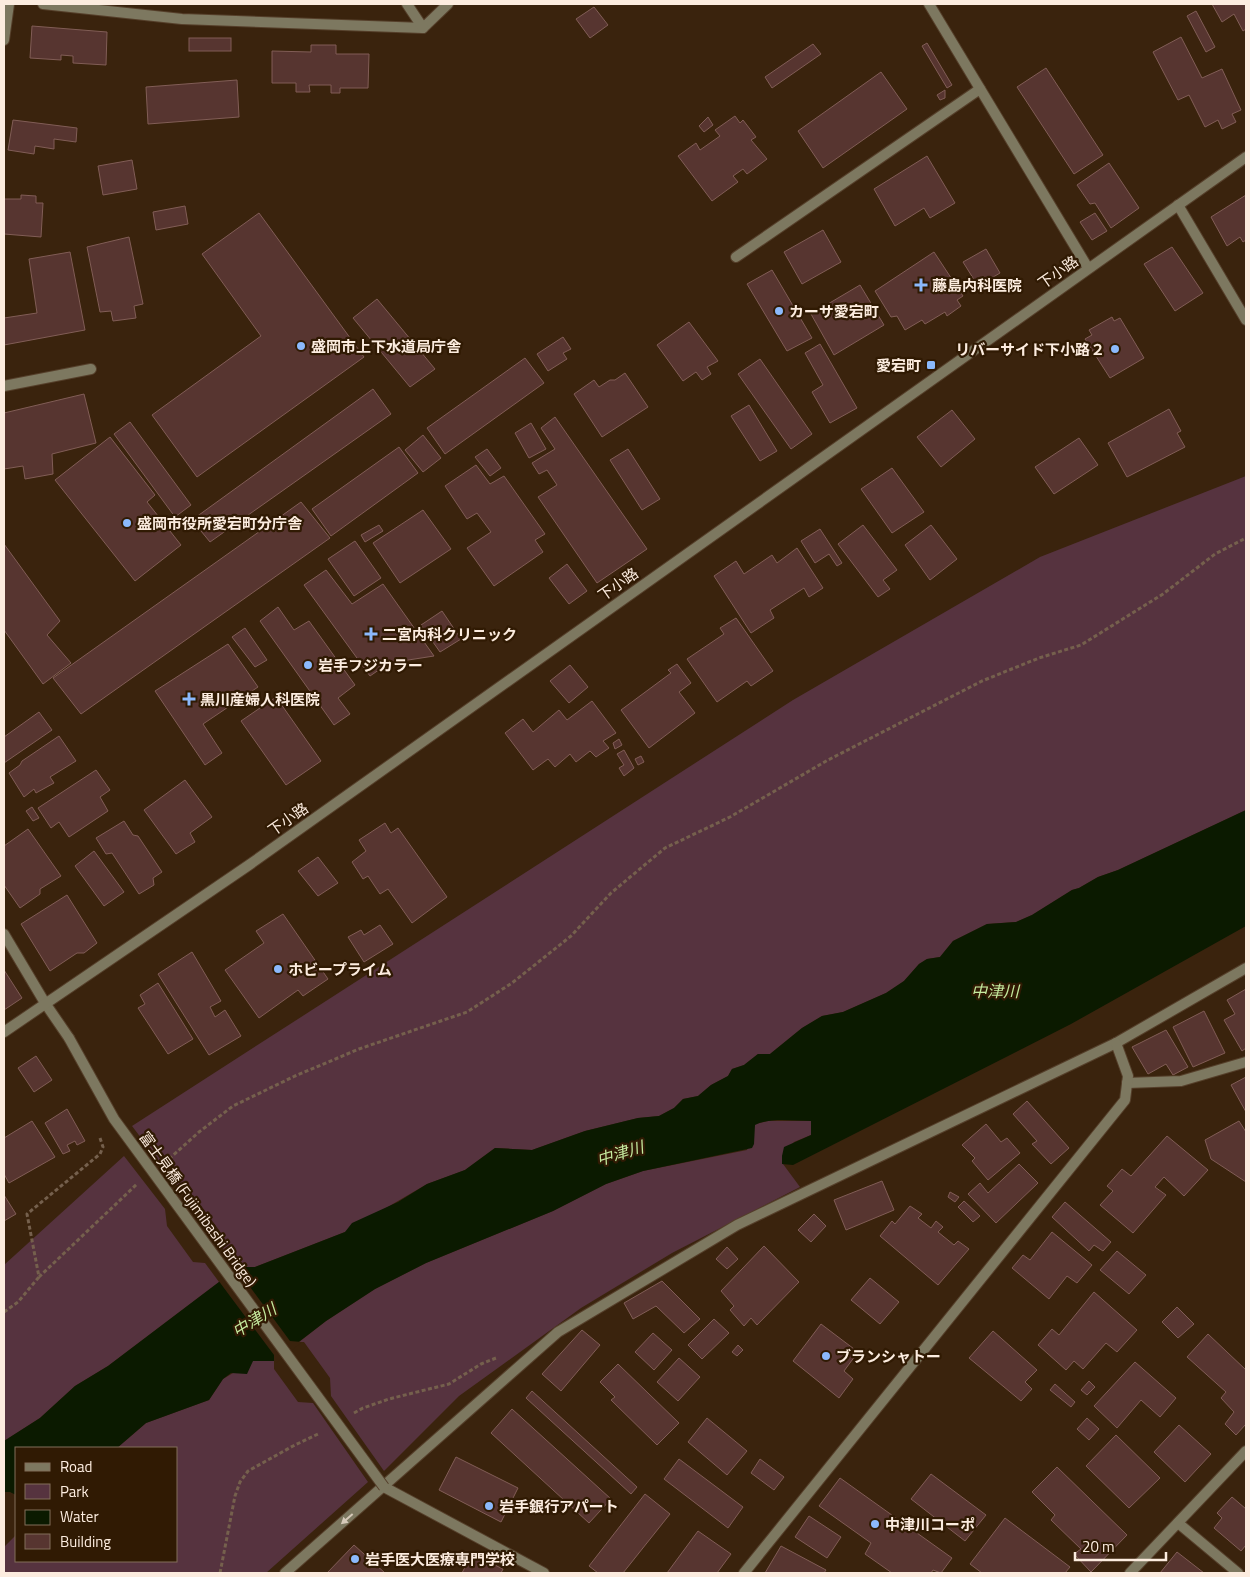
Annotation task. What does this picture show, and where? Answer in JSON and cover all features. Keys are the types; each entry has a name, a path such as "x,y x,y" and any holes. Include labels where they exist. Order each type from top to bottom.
{"street":[{"path":"4,40 9,4"},
{"path":"43,4 182,19 423,28 448,4"},
{"path":"407,4 423,28"},
{"path":"929,4 1088,268"},
{"path":"736,257 980,89"},
{"name":"下小路","path":"4,1032 249,865 1246,157"},
{"path":"1178,205 1246,320"},
{"path":"4,386 91,369"},
{"name":"富士見橋 (Fujimibashi Bridge)","path":"4,934 45,1003 69,1038 114,1119 384,1487"},
{"path":"285,1573 558,1332 737,1225 1116,1043 1246,968"},
{"path":"744,1573 1125,1100 1128,1076 1116,1043"},
{"path":"1127,1083 1181,1081 1246,1062"},
{"path":"1130,1573 1246,1451"},
{"path":"384,1487 544,1573"},
{"path":"1178,1524 1238,1573"}],"path":[{"path":"162,1164 233,1106 295,1076 359,1049 466,1012 512,983 570,936 611,893 665,848 730,817 828,760 982,680 1039,658 1080,645 1163,594 1215,554 1246,538"},
{"path":"39,1277 27,1214 100,1154 103,1147 97,1132"},
{"path":"4,1312 18,1302 39,1277 140,1181"}],"green space":[{"path":"1246,476 1246,810 1118,870 1098,877 1072,890 1032,915 1016,922 987,924 953,941 940,957 927,959 919,964 904,981 886,993 843,1012 822,1016 802,1028 770,1054 758,1054 744,1065 732,1069 728,1076 711,1085 698,1096 683,1099 674,1108 659,1116 638,1118 585,1131 532,1150 495,1148 465,1170 427,1184 345,1232 255,1267 243,1267 237,1270 223,1253 224,1237 197,1200 188,1200 132,1126 793,700 1040,557"},
{"path":"768,1121 811,1121 811,1135 794,1142 782,1156 783,1164 800,1187 672,1253 581,1308 459,1396 384,1471 331,1396 330,1378 304,1342 299,1342 326,1321 375,1289 426,1263 553,1211 606,1184 643,1171 747,1150 755,1124"},
{"path":"124,1156 165,1209 167,1226 193,1262 205,1263 219,1282 108,1366 75,1386 40,1418 4,1441 4,1265"},
{"path":"253,1361 274,1361 274,1369 298,1402 313,1403 368,1482 266,1573 4,1573 4,1547 15,1536 15,1562 178,1562 178,1447 118,1447 146,1423 209,1400 223,1379"}],"water":[{"name":"中津川","path":"1246,810 1246,926 1071,1024 793,1165 782,1164 784,1147 811,1135 811,1121 775,1120 761,1123 755,1125 752,1148 643,1171 606,1184 553,1211 426,1263 375,1289 326,1321 274,1361 253,1361 247,1374 231,1373 223,1379 209,1400 146,1423 118,1447 15,1447 15,1494 4,1492 4,1441 40,1418 75,1386 108,1366 219,1282 242,1267 255,1267 345,1232 352,1223 398,1202 427,1184 465,1170 495,1148 532,1150 585,1131 638,1118 659,1116 674,1108 683,1099 698,1096 711,1085 728,1076 732,1069 744,1065 758,1054 770,1054 802,1028 822,1016 843,1012 886,993 904,981 919,964 927,959 940,957 953,941 987,924 1016,922 1032,915 1072,890 1098,877 1118,870"}],"pier":[{"path":"236,1268 290,1341 302,1342 276,1363 274,1363 274,1355 218,1280"}],"building":[{"path":"1212,4 1246,4 1246,29 1243,31 1234,14 1222,22"},
{"path":"594,7 608,25 590,38 576,19"},
{"path":"1196,11 1215,47 1206,52 1187,16"},
{"path":"32,26 107,32 106,65 73,63 73,56 61,55 61,60 30,58"},
{"path":"1181,37 1202,78 1222,69 1241,110 1232,114 1236,122 1222,129 1218,120 1205,127 1189,95 1178,100 1153,52"},
{"path":"189,38 231,38 231,51 189,51"},
{"path":"927,43 952,85 947,88 922,46"},
{"path":"813,44 821,54 772,88 765,77"},
{"path":"311,45 336,45 336,54 369,54 368,88 340,88 340,93 331,93 331,85 309,85 310,92 296,92 296,83 272,83 272,51 311,52"},
{"path":"1046,68 1103,155 1074,174 1017,87"},
{"path":"881,72 907,109 823,168 798,131"},
{"path":"237,80 239,117 148,124 146,87"},
{"path":"945,90 945,98 940,100 937,95"},
{"path":"735,116 740,123 743,120 756,137 751,140 767,159 747,174 743,169 733,176 738,182 712,201 678,156 696,143 700,150 720,136 715,130"},
{"path":"708,117 713,125 704,132 699,126"},
{"path":"13,120 77,128 76,142 54,139 54,149 35,146 34,154 8,150"},
{"path":"927,156 955,203 930,218 924,208 895,226 874,189"},
{"path":"132,160 137,189 103,195 98,166"},
{"path":"1109,163 1139,208 1111,228 1095,203 1090,204 1077,185"},
{"path":"21,195 36,196 36,203 43,203 41,237 4,234 4,199 21,199"},
{"path":"1246,195 1246,240 1243,242 1240,237 1227,246 1211,217"},
{"path":"185,206 188,224 156,230 153,212"},
{"name":"盛岡市上下水道局庁舎","path":"259,213 364,357 197,477 152,415 261,336 202,254"},
{"path":"1095,213 1107,231 1092,240 1080,222"},
{"path":"823,230 841,262 802,284 784,252"},
{"path":"129,237 143,304 134,306 136,318 113,321 111,311 100,312 87,247"},
{"path":"1172,247 1203,293 1175,311 1144,264"},
{"path":"986,249 1000,273 978,286 963,262"},
{"path":"70,252 85,330 4,345 4,318 37,313 29,259"},
{"path":"934,252 963,296 957,300 961,306 947,316 945,312 925,324 922,320 905,330 897,316 891,317 875,291"},
{"name":"カーサ愛宕町","path":"772,270 812,338 787,351 747,284"},
{"path":"860,285 884,325 834,355 811,314"},
{"path":"377,299 435,369 410,387 353,318"},
{"name":"リバーサイド下小路２","path":"1112,317 1114,321 1120,318 1144,358 1110,378 1085,339 1092,335 1089,330"},
{"path":"689,322 718,361 707,367 711,374 702,380 696,372 683,381 657,345"},
{"path":"563,337 571,349 563,353 567,359 548,371 537,354"},
{"path":"820,344 857,408 830,423 812,392 823,385 805,353"},
{"path":"525,358 544,383 445,454 427,428"},
{"path":"760,359 812,434 791,449 738,374"},
{"path":"625,373 648,407 602,437 574,394 594,380 599,387"},
{"path":"373,389 391,414 210,542 192,520"},
{"path":"84,394 96,443 52,454 53,474 25,479 23,466 4,469 4,413"},
{"path":"749,405 777,451 760,461 731,416"},
{"path":"1169,409 1181,431 1177,433 1185,447 1127,477 1108,443"},
{"path":"952,410 975,439 941,467 917,437"},
{"path":"555,417 647,549 597,583 538,497 557,485 547,470 539,474 532,463 555,449 541,428"},
{"path":"130,422 191,505 175,517 114,434"},
{"path":"531,423 546,449 529,458 515,433"},
{"path":"423,435 441,458 423,472 405,450"},
{"name":"盛岡市役所愛宕町分庁舎","path":"110,437 155,495 147,502 181,545 135,581 55,480"},
{"path":"1079,438 1098,465 1054,494 1035,467"},
{"path":"399,447 418,473 331,536 312,509"},
{"path":"487,449 501,468 490,476 475,457"},
{"path":"628,449 660,499 642,510 610,460"},
{"path":"476,465 490,484 504,476 545,534 535,540 543,552 494,586 467,548 491,532 477,513 467,519 445,486"},
{"path":"892,468 924,512 892,533 861,489"},
{"path":"301,502 330,538 81,714 53,678"},
{"path":"423,510 451,549 400,583 373,543"},
{"path":"379,525 383,531 365,542 361,535"},
{"path":"863,525 897,570 883,580 890,589 878,597 838,544"},
{"path":"931,525 957,559 930,580 905,545"},
{"path":"820,529 842,563 837,566 829,554 815,563 801,541"},
{"path":"355,541 381,578 354,596 328,559"},
{"path":"4,544 60,621 47,635 71,663 43,684 4,630"},
{"path":"797,548 823,588 809,597 804,588 770,610 774,618 751,633 714,576 736,561 744,574 772,555 777,563"},
{"path":"567,564 587,591 569,604 549,578"},
{"path":"326,570 352,604 383,584 434,656 389,663 370,676 304,585"},
{"path":"278,607 294,630 309,621 355,685 338,698 350,714 334,725 260,621"},
{"path":"442,611 461,639 440,652 421,625"},
{"path":"736,618 773,671 751,686 747,681 717,702 687,659 724,634 720,628"},
{"path":"245,628 267,660 255,667 232,637"},
{"path":"228,644 258,687 203,724 222,753 205,765 155,691"},
{"path":"677,664 691,683 679,692 695,713 649,748 621,710 671,673 668,670"},
{"path":"570,665 588,687 569,703 550,681"},
{"path":"276,697 321,761 286,785 241,721"},
{"path":"592,701 616,733 603,741 609,748 596,757 590,751 576,762 570,754 555,767 548,759 533,770 505,733 523,719 533,732 559,710 567,720"},
{"path":"39,712 52,730 4,763 4,737"},
{"path":"59,736 76,761 50,777 54,783 36,793 34,789 24,797 9,773 20,765 22,761"},
{"path":"619,739 622,745 615,749 613,743"},
{"path":"624,750 634,768 624,776 619,768 624,765 617,754"},
{"path":"641,756 644,762 638,765 635,759"},
{"path":"96,770 110,790 100,797 108,811 69,837 59,822 51,828 38,808"},
{"path":"185,780 212,817 190,833 195,842 176,854 144,810"},
{"path":"32,807 39,818 33,821 26,811"},
{"path":"124,821 133,835 138,836 162,872 153,878 154,885 139,894 112,853 106,854 96,838"},
{"path":"385,823 391,833 398,828 447,897 412,923 388,889 380,894 368,876 363,879 352,862 366,851 359,840"},
{"path":"28,829 61,876 40,889 40,894 20,908 4,885 4,846"},
{"path":"94,851 124,892 104,906 75,866"},
{"path":"318,857 338,883 318,896 298,871"},
{"path":"67,895 97,943 84,953 77,953 50,971 21,924"},
{"path":"283,914 328,979 303,996 298,990 259,1018 225,970 264,943 256,931"},
{"path":"380,925 393,944 364,962 348,937 361,930 364,935"},
{"path":"192,952 221,1001 210,1007 215,1017 225,1010 241,1036 209,1055 158,974"},
{"path":"4,970 22,998 4,1010"},
{"path":"158,983 193,1039 168,1054 138,1008 145,1004 140,995"},
{"path":"1246,989 1246,1048 1242,1051 1224,1020 1235,1014 1227,1000"},
{"path":"1204,1011 1225,1053 1193,1067 1173,1027"},
{"path":"1166,1030 1188,1067 1173,1075 1166,1064 1148,1074 1132,1047"},
{"path":"36,1056 52,1080 34,1092 18,1068"},
{"path":"1246,1077 1246,1112 1231,1085"},
{"path":"1027,1101 1069,1148 1051,1164 1032,1144 1037,1141 1013,1114"},
{"path":"67,1109 85,1141 77,1145 75,1141 67,1145 70,1151 63,1154 45,1123"},
{"path":"32,1121 55,1157 9,1183 4,1174 4,1138"},
{"path":"1239,1121 1246,1132 1246,1182 1211,1159 1205,1140"},
{"path":"986,1124 1001,1142 1007,1138 1020,1153 988,1180 972,1161 975,1158 962,1145"},
{"path":"1167,1136 1208,1170 1184,1196 1164,1177 1155,1187 1166,1195 1133,1233 1100,1205 1113,1191 1107,1186 1122,1169 1131,1176"},
{"path":"1019,1164 1038,1183 996,1223 968,1194 980,1183 988,1193"},
{"path":"882,1181 894,1210 846,1230 834,1200"},
{"path":"950,1192 959,1197 955,1202 948,1197"},
{"path":"4,1195 16,1214 4,1221"},
{"path":"964,1201 980,1216 973,1222 958,1207"},
{"path":"1065,1202 1111,1242 1103,1251 1094,1245 1089,1251 1052,1217"},
{"path":"910,1206 922,1214 918,1218 931,1228 936,1221 943,1227 938,1232 954,1245 958,1241 969,1249 938,1285 880,1236 892,1221 895,1224"},
{"path":"814,1214 826,1226 811,1242 798,1230"},
{"path":"1052,1232 1092,1265 1077,1283 1067,1276 1049,1299 1012,1268 1023,1255 1030,1260"},
{"path":"764,1246 799,1282 757,1325 751,1318 744,1326 730,1310 734,1306 721,1291"},
{"path":"727,1247 738,1259 727,1269 716,1259"},
{"path":"1117,1251 1146,1275 1129,1294 1100,1270"},
{"path":"870,1278 899,1302 880,1324 851,1300"},
{"path":"662,1281 700,1319 684,1333 656,1306 633,1319 624,1303"},
{"path":"1094,1292 1137,1330 1117,1352 1106,1343 1083,1369 1074,1361 1066,1370 1038,1345 1052,1329 1059,1335"},
{"path":"1177,1307 1194,1324 1178,1338 1162,1322"},
{"path":"714,1319 729,1333 702,1359 688,1345"},
{"name":"ブランシャトー","path":"821,1324 858,1352 844,1371 853,1379 839,1398 793,1361"},
{"path":"582,1330 600,1345 561,1391 542,1374"},
{"path":"993,1331 1037,1370 1025,1382 1032,1389 1021,1401 969,1358"},
{"path":"653,1333 672,1350 654,1370 635,1352"},
{"path":"1208,1334 1246,1370 1246,1424 1236,1435 1225,1424 1234,1412 1221,1398 1226,1392 1187,1357"},
{"path":"738,1345 743,1350 737,1356 732,1352"},
{"path":"679,1358 700,1377 678,1401 657,1382"},
{"path":"1135,1362 1176,1398 1160,1417 1141,1400 1117,1428 1094,1406"},
{"path":"618,1364 679,1423 657,1445 611,1400 615,1397 600,1382"},
{"path":"1089,1381 1095,1387 1087,1395 1081,1390"},
{"path":"1055,1384 1075,1402 1071,1407 1050,1390"},
{"path":"532,1391 637,1487 631,1494 526,1398"},
{"path":"512,1409 611,1499 589,1523 491,1433"},
{"path":"707,1418 747,1451 727,1475 688,1442"},
{"path":"1087,1418 1099,1429 1089,1440 1077,1429"},
{"path":"1179,1425 1211,1454 1185,1482 1154,1452"},
{"path":"1116,1435 1160,1478 1129,1508 1086,1466"},
{"name":"岩手銀行アパート","path":"456,1457 518,1488 501,1522 439,1490"},
{"path":"679,1459 743,1507 728,1528 664,1479"},
{"path":"760,1459 784,1477 774,1490 751,1473"},
{"path":"1057,1467 1127,1535 1091,1572 1074,1554 1081,1549 1051,1520 1055,1515 1032,1492"},
{"path":"931,1474 986,1515 965,1541 911,1499"},
{"name":"中津川コーポ","path":"840,1478 952,1558 941,1573 933,1570 931,1573 892,1573 865,1554 871,1543 819,1506"},
{"path":"645,1494 670,1514 623,1573 598,1573 589,1566"},
{"path":"1232,1497 1246,1509 1246,1545 1241,1551 1214,1528 1222,1518 1217,1513"},
{"path":"809,1516 841,1537 827,1558 795,1537"},
{"path":"1005,1518 1070,1567 1065,1573 982,1573 970,1564"},
{"path":"698,1531 731,1554 717,1573 667,1573"},
{"name":"岩手医大医療専門学校","path":"354,1545 385,1573 327,1573"},
{"path":"781,1546 826,1570 824,1573 765,1573"},
{"path":"1177,1552 1204,1573 1160,1573"},
{"path":"472,1554 503,1569 501,1573 462,1573"}],"place":[{"name":"藤島内科医院","path":"921,285"},
{"name":"カーサ愛宕町","path":"779,311"},
{"name":"盛岡市上下水道局庁舎","path":"301,346"},
{"name":"リバーサイド下小路２","path":"1115,349"},
{"name":"愛宕町","path":"931,365"},
{"name":"盛岡市役所愛宕町分庁舎","path":"127,523"},
{"name":"二宮内科クリニック","path":"371,634"},
{"name":"岩手フジカラー","path":"308,665"},
{"name":"黒川産婦人科医院","path":"189,699"},
{"name":"ホビープライム","path":"278,969"},
{"name":"ブランシャトー","path":"826,1356"},
{"name":"岩手銀行アパート","path":"489,1506"},
{"name":"中津川コーポ","path":"875,1524"},
{"name":"岩手医大医療専門学校","path":"355,1559"}]}
